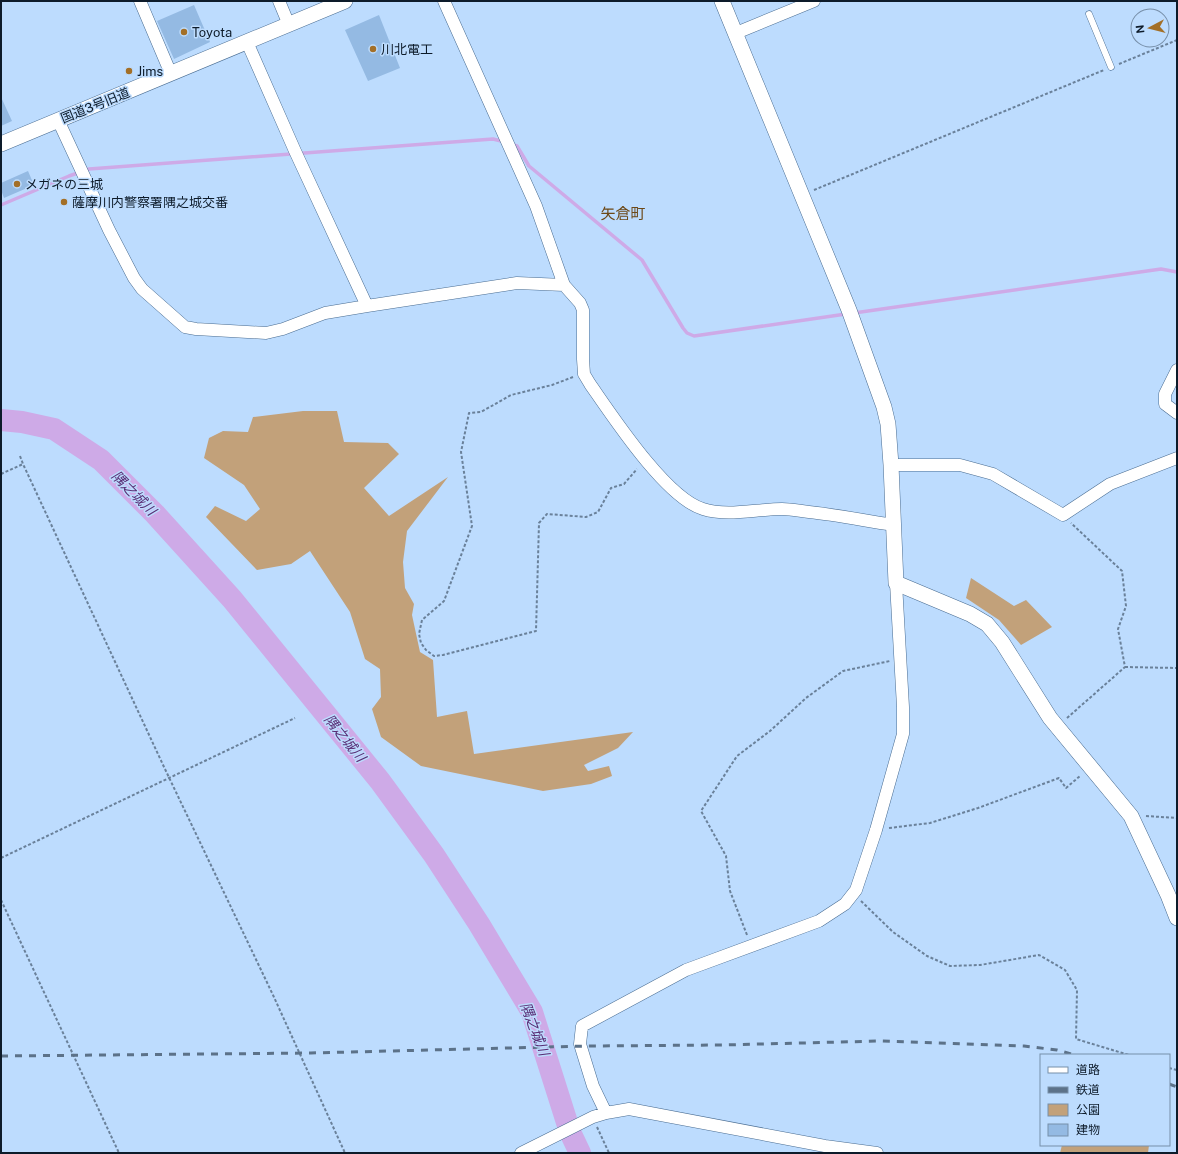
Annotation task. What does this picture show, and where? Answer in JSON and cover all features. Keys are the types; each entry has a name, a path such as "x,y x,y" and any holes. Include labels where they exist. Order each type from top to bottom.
{"street":[{"path":"140,1 171,74"},
{"path":"279,1 289,25"},
{"name":"国道3号旧道","path":"1,144 345,1"},
{"path":"444,1 536,206 564,285 580,303 583,310 582,359 584,374 646,460 676,492 702,509 721,512 783,509 828,514 894,525"},
{"path":"606,1113 593,1086 580,1044 582,1026 686,970 819,921 845,904 856,890 876,830 903,734 891,465 888,424 884,407 850,314 722,1"},
{"path":"736,34 814,1"},
{"path":"247,42 296,153 367,306"},
{"path":"58,120 109,230 134,278 142,289 185,326 196,330 266,333 283,329 325,314 367,306 517,284 564,285"},
{"path":"1177,370 1165,394 1165,404 1177,413"},
{"path":"891,465 960,465 993,474 1063,515 1110,484 1177,458"},
{"path":"896,584 970,614 986,624 1002,642 1050,718 1131,816 1168,895 1177,918"},
{"path":"521,1153 593,1117 629,1109 825,1146 877,1153"}],"lane":[{"path":"1089,14 1110,67"}],"path":[{"path":"801,195 1177,40"},
{"path":"584,374 552,385 511,395 481,412 468,414 461,452 472,526 444,601 422,620 419,634 421,643 426,650 434,656 443,655 536,631 539,523 547,514 586,517 598,512 611,488 624,484 646,460"},
{"path":"20,456 157,752 273,995 345,1153"},
{"path":"1,474 23,464"},
{"path":"1063,515 1122,571 1126,606 1118,629 1125,667"},
{"path":"751,946 730,891 726,856 701,812 736,756 770,731 806,698 843,671 900,659"},
{"path":"1057,727 1125,667 1177,668"},
{"path":"1,858 295,718"},
{"path":"876,830 930,823 978,808 1059,778 1066,788 1090,767"},
{"path":"1131,816 1177,818"},
{"path":"853,893 893,932 927,956 950,966 980,965 1039,955 1065,970 1077,990 1076,1039 1125,1054"},
{"path":"1,900 118,1153"},
{"path":"593,1117 609,1153"}],"green space":[{"path":"303,411 337,411 344,442 388,443 399,454 364,488 389,516 448,477 407,531 403,562 405,588 414,604 412,615 420,652 433,660 437,717 467,711 474,754 633,732 618,748 584,765 588,771 609,766 612,776 591,784 543,791 421,766 381,737 372,709 381,697 380,669 365,659 350,612 310,551 291,564 257,570 206,517 215,506 246,521 260,509 244,485 204,458 209,438 223,431 248,432 253,417"},
{"path":"971,578 1014,606 1026,600 1052,627 1021,645 999,620 966,598"},
{"path":"1062,1146 1149,1146 1148,1153 1060,1153"}],"building":[{"name":"Toyota","path":"194,5 210,42 174,59 157,21"},
{"name":"川北電工","path":"379,15 400,68 368,81 345,30"},
{"path":"1,97 12,121 1,126"},
{"name":"メガネの三城","path":"28,171 34,185 4,198 1,190 1,183"}],"waterway":[{"path":"1,205 89,169 493,139 505,142"},
{"path":"511,144 517,146 529,166 642,260 687,333 694,336 846,314"},
{"path":"854,313 1161,269 1177,272"},
{"name":"隅之城川","path":"1,420 22,422 54,429 101,460 155,514 232,599 380,781 434,855 479,924 532,1012 570,1132 580,1153"}],"railway":[{"path":"1,1056 311,1053 880,1041 1024,1046 1057,1050 1071,1054"},
{"path":"1170,1084 1177,1087"}],"place":[{"name":"Toyota","path":"184,32"},
{"name":"川北電工","path":"373,49"},
{"name":"Jims","path":"129,71"},
{"name":"メガネの三城","path":"17,184"},
{"name":"薩摩川内警察署隅之城交番","path":"64,202"}],"district":[{"name":"矢倉町","path":"623,214"}]}
